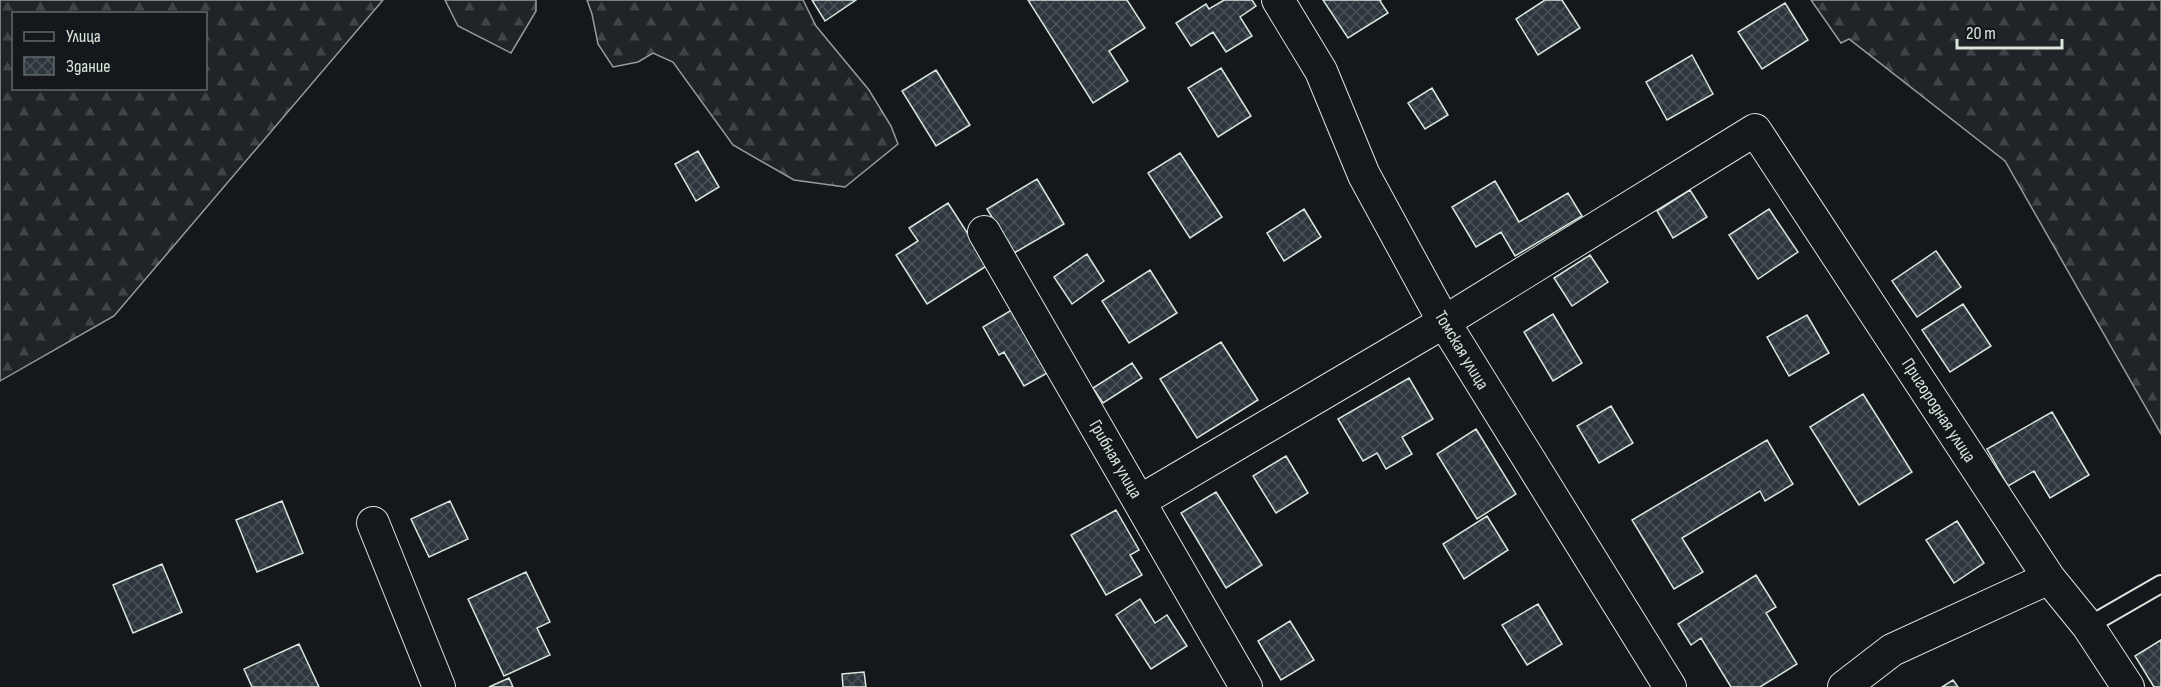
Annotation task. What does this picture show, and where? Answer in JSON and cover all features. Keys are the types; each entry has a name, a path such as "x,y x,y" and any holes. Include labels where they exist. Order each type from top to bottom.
{"street":[{"name":"Томская улица","path":"1278,0 1321,71 1364,175 1444,322 1670,687"},
{"name":"Пригородная улица","path":"1444,322 1755,129 2049,578 2088,626 2128,687"},
{"name":"Грибная улица","path":"984,232 1246,687"},
{"path":"1140,501 1444,322"},
{"path":"373,523 439,687"},
{"path":"1844,687 1892,650 2049,578"}],"lane":[{"path":"2088,626 2161,584"}],"green space":[{"path":"0,0 383,0 114,316 0,381"},
{"path":"445,0 536,0 536,11 511,53 458,26"},
{"path":"587,0 803,0 816,26 869,90 891,126 898,144 845,187 794,180 733,145 673,62 653,53 638,62 613,67 598,44"},
{"path":"1811,0 2161,0 2161,434 2005,161 1849,39 1841,43"}],"building":[{"path":"812,0 856,0 825,21"},
{"path":"1028,0 1127,0 1145,28 1109,51 1128,81 1093,103"},
{"path":"1224,0 1252,0 1256,6 1240,17 1252,36 1226,52 1213,32 1191,46 1176,23 1206,4 1209,9"},
{"path":"1323,0 1381,0 1388,13 1348,38"},
{"path":"1545,0 1562,0 1580,28 1538,55 1516,19"},
{"path":"1785,3 1808,40 1762,69 1738,32"},
{"path":"1692,55 1713,94 1667,120 1646,82"},
{"path":"1221,68 1251,116 1218,137 1188,88"},
{"path":"936,70 970,125 936,146 902,91"},
{"path":"1432,88 1448,115 1425,129 1408,103"},
{"path":"698,151 719,187 696,201 675,164"},
{"path":"1180,153 1222,217 1190,238 1148,173"},
{"path":"1037,179 1064,224 1014,253 987,209"},
{"path":"1495,181 1519,222 1568,193 1582,216 1515,256 1501,232 1476,247 1452,207"},
{"path":"1690,190 1707,217 1673,238 1657,211"},
{"path":"948,203 988,265 927,304 896,255 918,241 909,228"},
{"path":"1304,209 1321,237 1284,261 1267,233"},
{"path":"1769,209 1798,252 1758,279 1729,235"},
{"path":"1936,251 1961,287 1917,317 1892,281"},
{"path":"1087,254 1104,281 1072,304 1054,277"},
{"path":"1590,255 1608,282 1572,306 1554,278"},
{"path":"1150,270 1177,313 1129,343 1102,301"},
{"path":"1963,304 1991,346 1950,372 1922,330"},
{"path":"1015,308 1051,371 1024,386 1004,352 999,355 983,327"},
{"path":"1553,314 1582,363 1553,381 1524,332"},
{"path":"1807,315 1829,353 1789,376 1767,337"},
{"path":"1221,342 1258,400 1197,438 1160,379"},
{"path":"1132,363 1142,378 1103,403 1093,388"},
{"path":"1409,378 1433,419 1402,437 1412,454 1386,469 1377,453 1363,461 1338,419"},
{"path":"1863,394 1912,472 1859,505 1810,427"},
{"path":"1611,406 1633,443 1599,463 1577,426"},
{"path":"2052,412 2089,475 2050,498 2034,471 2008,486 1987,449"},
{"path":"1476,429 1516,494 1477,519 1437,454"},
{"path":"1767,440 1793,484 1765,501 1760,491 1682,538 1703,572 1674,589 1632,520"},
{"path":"1286,456 1308,493 1276,513 1253,476"},
{"path":"1216,492 1262,565 1226,588 1181,513"},
{"path":"282,501 303,553 257,572 236,520"},
{"path":"450,501 468,539 429,557 411,519"},
{"path":"1116,510 1139,550 1130,555 1142,575 1106,595 1071,535"},
{"path":"1487,516 1508,550 1464,579 1443,544"},
{"path":"1957,521 1984,563 1954,583 1926,540"},
{"path":"162,564 182,612 133,633 113,585"},
{"path":"526,572 550,622 537,628 550,655 504,676 468,599"},
{"path":"1756,575 1776,607 1766,613 1797,664 1760,687 1731,687 1701,638 1691,645 1678,624"},
{"path":"1140,599 1155,623 1167,615 1187,646 1151,669 1116,615"},
{"path":"1538,604 1562,644 1527,665 1502,625"},
{"path":"1290,621 1314,660 1281,680 1258,641"},
{"path":"2161,640 2161,687 2154,687 2135,656"},
{"path":"299,644 319,687 252,687 244,669"},
{"path":"864,672 866,687 843,687 842,674"},
{"path":"509,678 513,687 489,687"},
{"path":"1953,680 1958,687 1942,687"}]}
